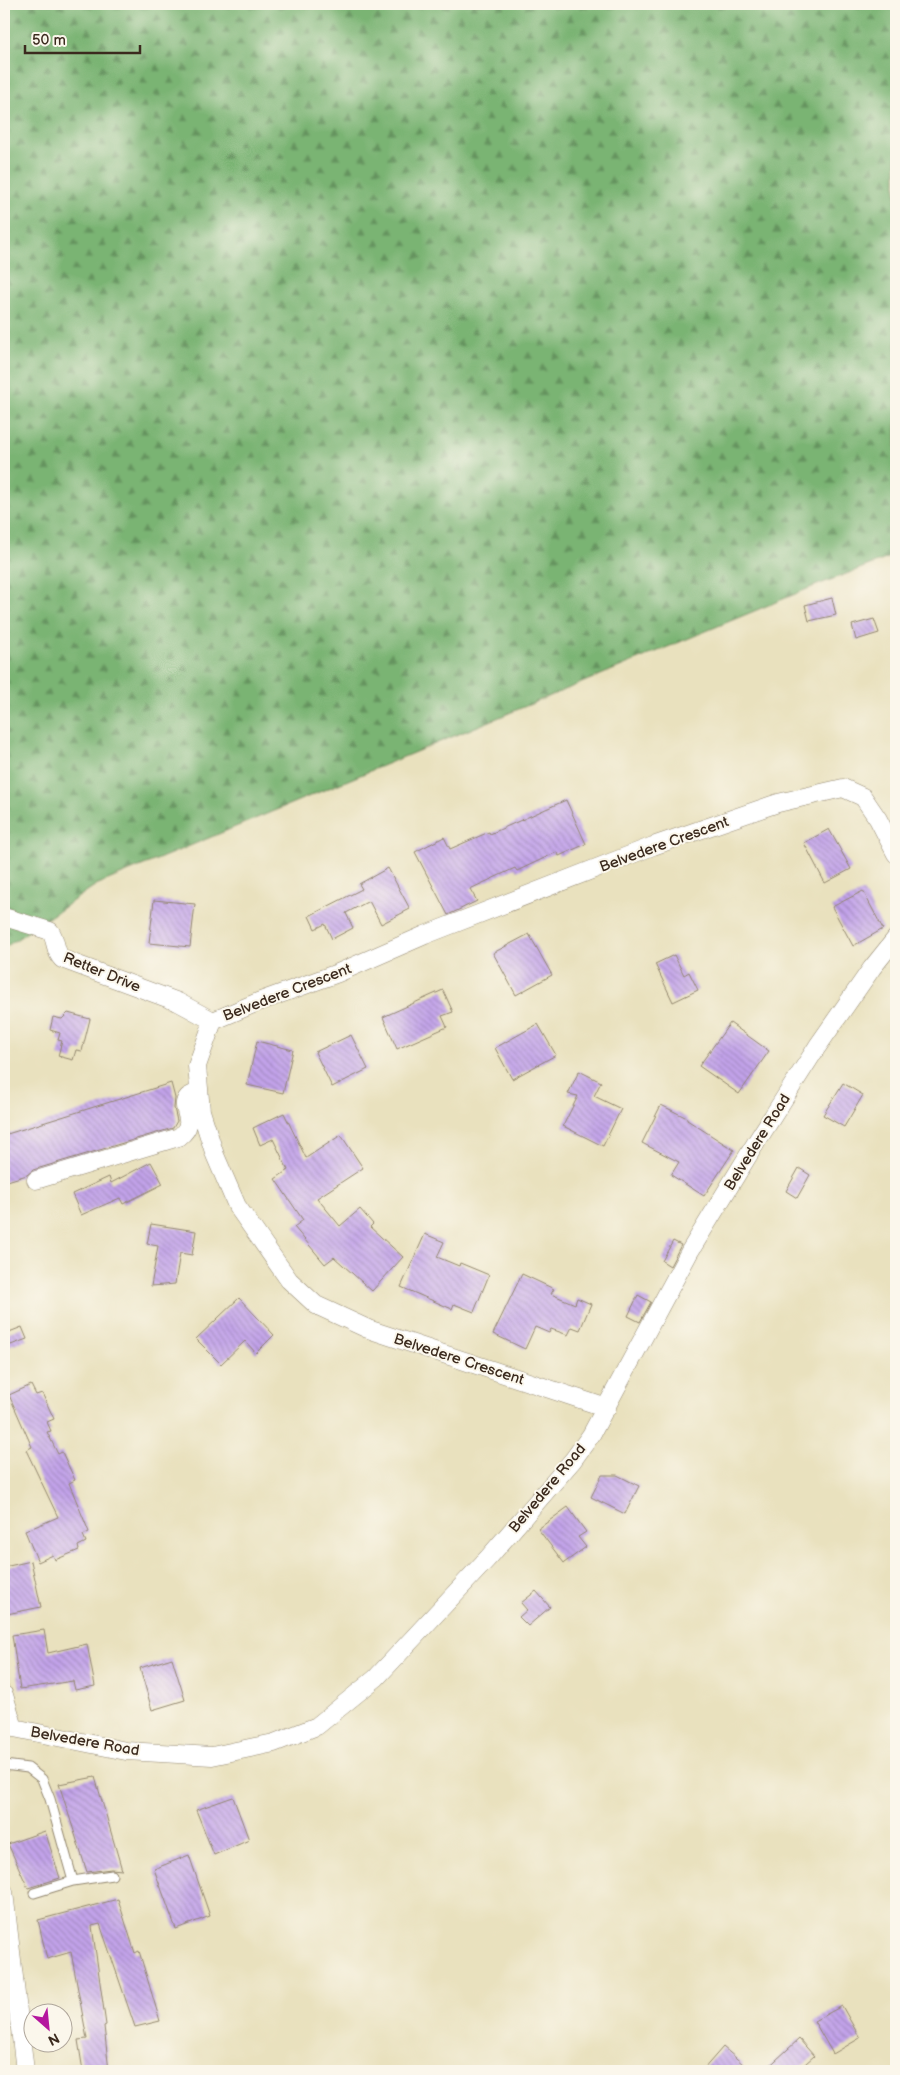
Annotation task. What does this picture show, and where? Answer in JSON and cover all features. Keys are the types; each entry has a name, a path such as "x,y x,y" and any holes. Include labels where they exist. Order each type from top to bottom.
{"street":[{"name":"Belvedere Crescent","path":"607,1408 368,1329 316,1305 290,1280 237,1206 215,1155 201,1111 196,1066 213,1021 258,1002 338,973 425,935 652,846 778,803 844,788 863,797 878,819 896,854"},
{"name":"Retter Drive","path":"4,918 50,931 54,936 57,954 62,959 178,1002 213,1021"},
{"name":"Belvedere Road","path":"9,1728 126,1752 212,1756 274,1743 316,1726 376,1678 489,1557 573,1460 591,1435 690,1250 823,1039 872,968 896,938"},
{"path":"36,1180 179,1137 187,1131 189,1125 185,1103 188,1097 199,1091"},
{"path":"4,1695 9,1728"},
{"path":"4,1892 25,2071"}],"lane":[{"path":"4,1766 28,1768 42,1779 50,1798 73,1881"},
{"path":"34,1894 73,1881 112,1875"}],"green space":[{"path":"4,4 896,4 896,555 812,587 96,885 4,948"}],"building":[{"path":"832,598 836,615 809,621 805,605"},
{"path":"874,619 879,633 856,640 852,625"},
{"path":"566,800 586,844 559,856 557,852 517,871 515,868 470,889 477,901 448,915 415,852 444,837 450,849 489,832 490,834"},
{"path":"829,829 851,869 825,883 804,843"},
{"path":"388,868 410,909 381,924 369,901 346,913 353,928 332,939 325,924 315,929 309,916 362,889 359,884"},
{"path":"863,891 883,929 853,946 832,907"},
{"path":"154,900 195,904 190,947 149,943"},
{"path":"529,934 552,975 516,995 493,953"},
{"path":"674,955 684,975 689,972 698,990 673,1002 655,964"},
{"path":"443,990 453,1012 442,1016 447,1027 397,1049 383,1017"},
{"path":"68,1013 90,1019 82,1051 76,1050 73,1060 58,1056 62,1041 58,1040 60,1033 50,1030 53,1017 62,1019"},
{"path":"730,1023 769,1051 739,1094 699,1066"},
{"path":"538,1024 556,1055 512,1079 495,1048"},
{"path":"351,1035 368,1069 332,1087 315,1052"},
{"path":"257,1041 293,1050 283,1093 247,1085"},
{"path":"579,1071 601,1082 594,1096 621,1109 603,1146 563,1126 578,1096 568,1094"},
{"path":"171,1083 175,1098 174,1108 177,1121 173,1128 33,1170 27,1175 4,1182 4,1135"},
{"path":"843,1083 863,1095 844,1127 823,1115"},
{"path":"661,1105 687,1118 687,1120 734,1150 704,1196 671,1175 679,1162 642,1143"},
{"path":"284,1113 306,1158 341,1135 363,1168 317,1198 340,1226 360,1209 373,1224 370,1227 403,1257 372,1291 334,1257 325,1264 294,1227 303,1220 275,1179 288,1170 273,1139 260,1145 253,1128"},
{"path":"151,1162 163,1184 123,1204 120,1198 81,1215 72,1194 109,1177 111,1183"},
{"path":"799,1168 810,1175 797,1198 786,1191"},
{"path":"151,1224 196,1231 192,1255 180,1253 175,1284 151,1286 158,1246 147,1244"},
{"path":"425,1234 444,1242 437,1257 459,1266 460,1263 489,1275 474,1312 454,1304 452,1309 401,1287"},
{"path":"673,1241 681,1245 670,1266 662,1261"},
{"path":"522,1274 554,1289 551,1294 575,1304 577,1298 591,1304 580,1330 572,1327 568,1335 551,1329 549,1333 535,1327 525,1349 493,1334"},
{"path":"638,1295 651,1302 640,1322 628,1316"},
{"path":"239,1298 274,1335 256,1353 245,1341 221,1364 196,1339"},
{"path":"22,1327 27,1339 8,1346 4,1334"},
{"path":"31,1385 36,1395 42,1393 54,1419 47,1422 51,1431 47,1432 58,1454 62,1452 75,1480 69,1483 89,1532 83,1535 86,1542 78,1546 79,1550 55,1560 53,1555 38,1562 25,1531 58,1517 26,1450 32,1447 9,1395"},
{"path":"602,1475 617,1475 639,1486 625,1514 591,1497"},
{"path":"568,1507 586,1532 578,1537 586,1547 564,1563 538,1529"},
{"path":"31,1561 41,1607 7,1614 4,1597 4,1567"},
{"path":"536,1591 550,1607 528,1626 519,1617 527,1610 521,1603"},
{"path":"44,1630 48,1653 87,1644 95,1686 75,1690 73,1681 20,1689 12,1635"},
{"path":"172,1658 185,1700 152,1710 140,1668"},
{"path":"95,1777 122,1870 111,1869 87,1872 59,1784"},
{"path":"233,1797 249,1840 214,1855 196,1810"},
{"path":"45,1831 60,1878 28,1888 8,1844"},
{"path":"189,1855 210,1916 176,1929 154,1869"},
{"path":"118,1899 135,1953 139,1951 160,2021 135,2027 100,1924 92,1926 106,2025 104,2026 109,2071 83,2071 78,2040 87,2039 71,1952 47,1959 38,1920"},
{"path":"842,2006 860,2038 833,2054 814,2021"},
{"path":"799,2039 814,2056 797,2071 764,2071"},
{"path":"723,2047 743,2064 737,2071 702,2071"}]}
